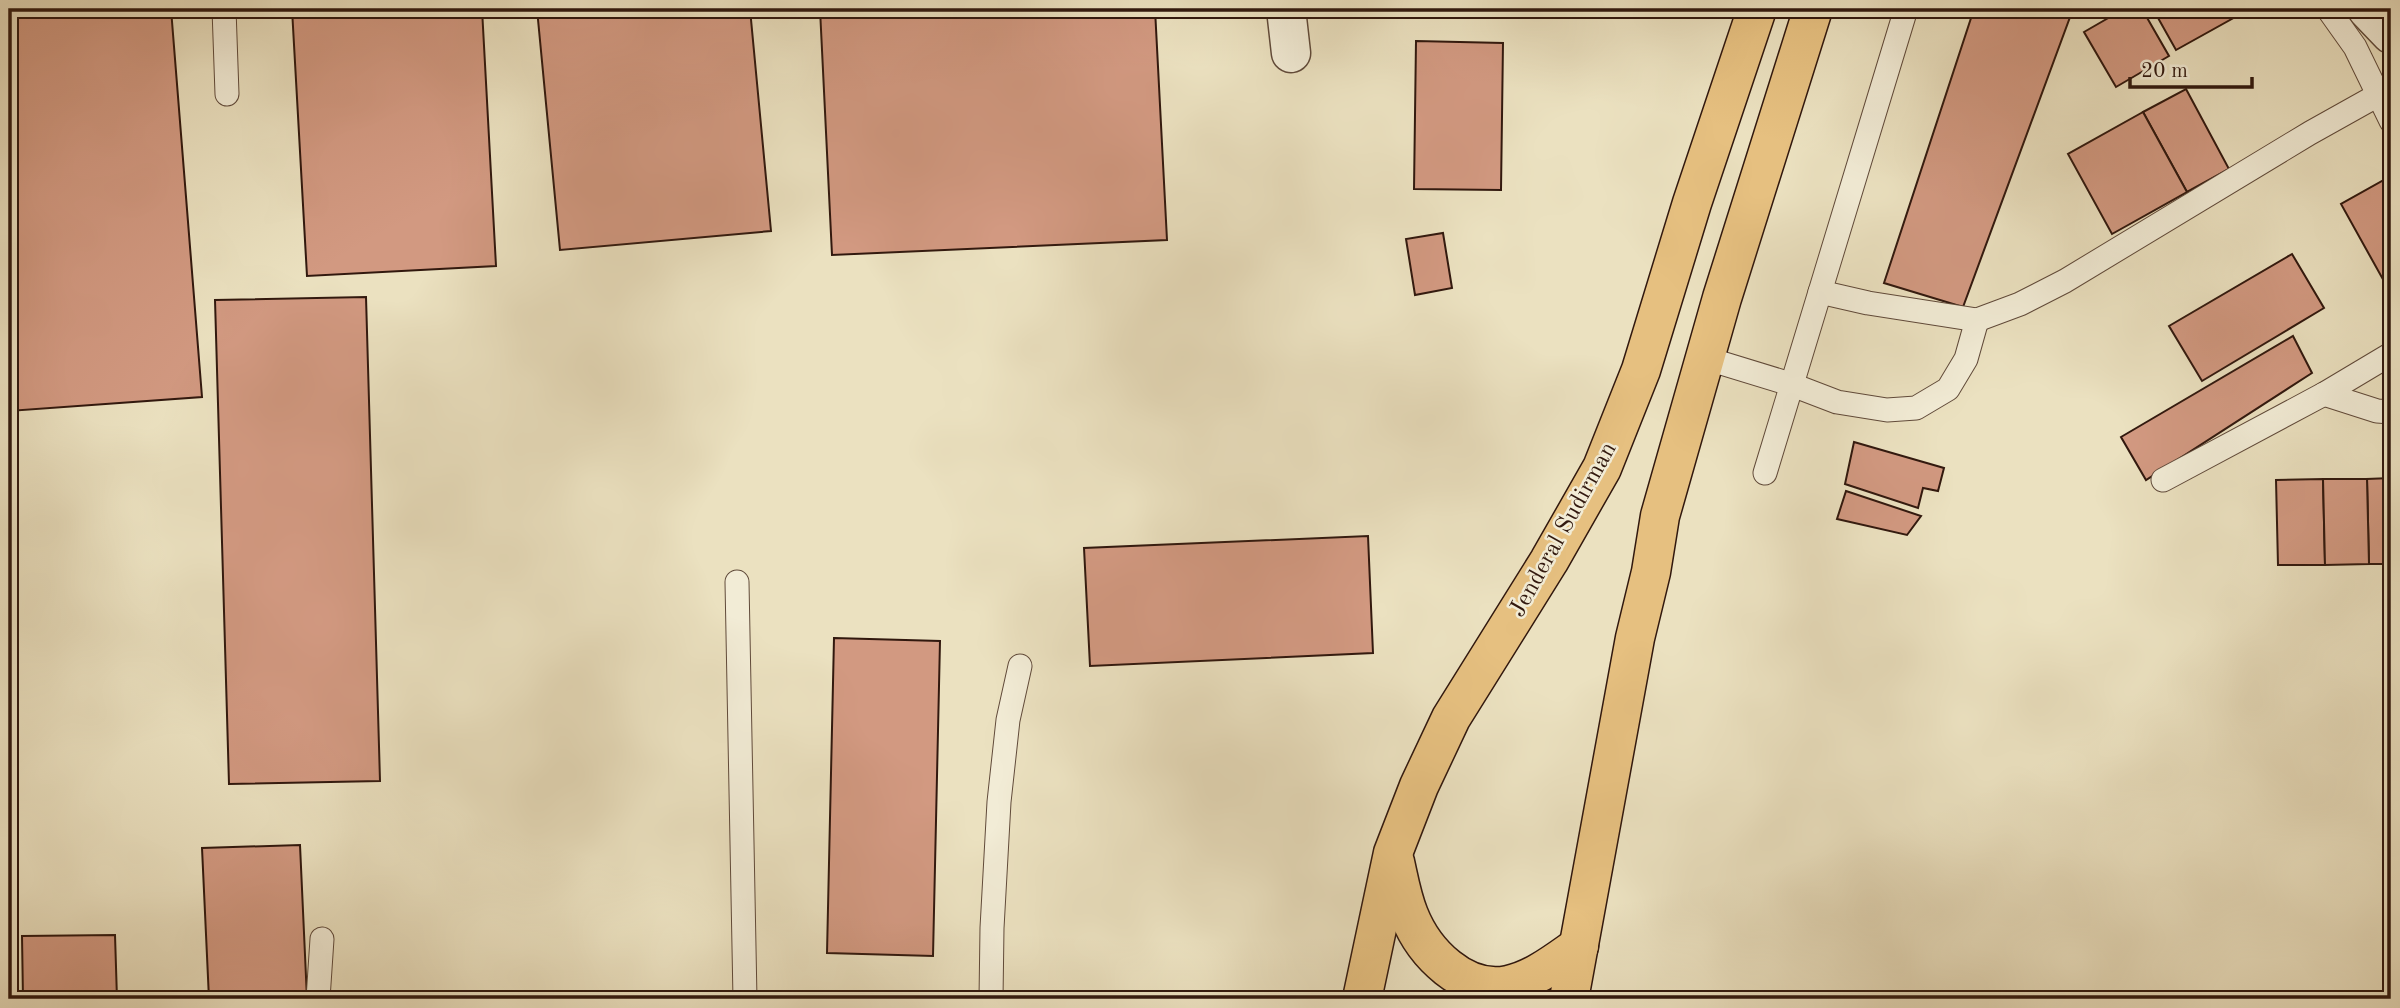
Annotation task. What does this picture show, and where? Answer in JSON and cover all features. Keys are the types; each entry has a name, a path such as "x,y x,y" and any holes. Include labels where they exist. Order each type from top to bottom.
{"highway":[{"name":"Jenderal Sudirman","path":"1362,999 1393,853 1419,786 1451,718 1549,561 1602,468 1641,370 1692,203 1757,9"},
{"path":"1569,999 1660,516 1705,358 1813,9"},
{"path":"1393,853 1409,917 1425,946 1469,982 1506,985 1537,975 1579,946"}],"street":[{"path":"1286,9 1291,52"},
{"path":"2367,9 2391,34"}],"lane":[{"path":"224,9 226,94"},
{"path":"1765,473 1906,9"},
{"path":"2328,9 2355,47 2391,121"},
{"path":"1820,292 1868,303 1977,320 2020,304 2065,281 2378,95"},
{"path":"1705,358 1790,384 1837,402 1887,410 1916,408 1948,389 1965,359 1977,320"},
{"path":"2163,480 2324,394 2391,354"},
{"path":"2324,394 2377,411 2391,412"},
{"path":"737,582 744,999"},
{"path":"991,999 999,803 1008,720 1020,666"},
{"path":"318,999 321,939"}],"building":[{"path":"9,9 171,9 202,397 9,411"},
{"path":"292,9 482,9 496,266 307,276"},
{"path":"537,9 750,9 771,231 560,250"},
{"path":"820,9 1155,9 1167,240 832,255"},
{"path":"1974,9 2073,9 1963,307 1884,283"},
{"path":"2124,9 2142,9 2169,56 2116,87 2084,32"},
{"path":"2153,9 2244,9 2246,11 2176,50"},
{"path":"1416,41 1503,43 1501,190 1414,189"},
{"path":"2186,89 2229,169 2187,192 2143,112"},
{"path":"2143,112 2187,192 2112,234 2068,154"},
{"path":"2391,176 2391,280 2385,283 2341,204"},
{"path":"1443,233 1452,288 1415,295 1406,239"},
{"path":"2292,254 2324,308 2202,381 2169,326"},
{"path":"366,297 380,781 229,784 215,300"},
{"path":"2293,336 2312,373 2146,480 2121,437"},
{"path":"1854,442 1944,468 1938,491 1923,488 1918,508 1845,484"},
{"path":"2391,478 2391,564 2369,564 2367,479"},
{"path":"2323,479 2325,565 2278,565 2276,480"},
{"path":"2323,479 2367,479 2369,564 2325,565"},
{"path":"1846,491 1921,516 1907,535 1837,519"},
{"path":"1368,536 1373,653 1090,666 1084,548"},
{"path":"834,638 940,641 933,956 827,953"},
{"path":"300,845 307,999 209,999 202,848"},
{"path":"115,935 117,999 23,999 22,936"}]}
